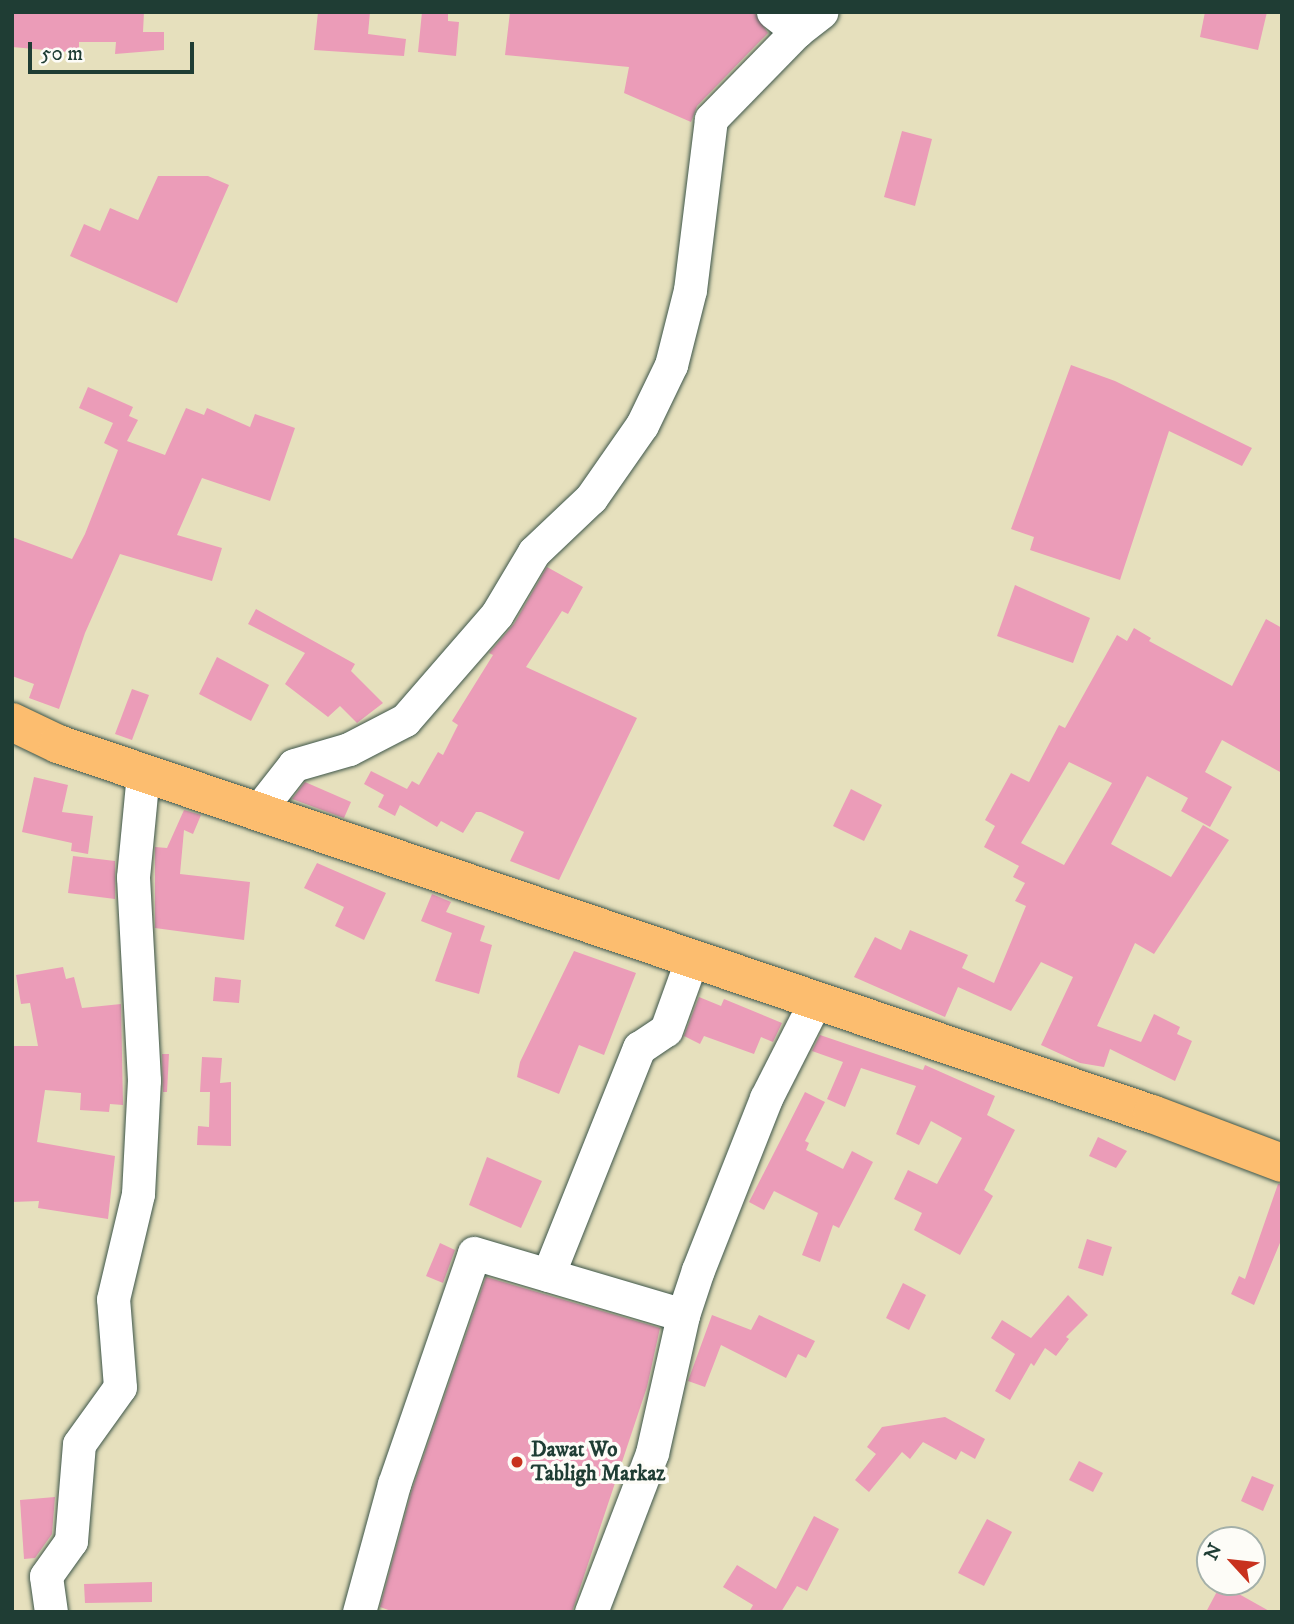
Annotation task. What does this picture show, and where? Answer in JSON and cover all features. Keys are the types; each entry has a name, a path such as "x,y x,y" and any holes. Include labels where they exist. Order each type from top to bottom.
{"main road":[{"path":"12,722 58,744 816,1000 1282,1163"}],"street":[{"path":"258,811 294,765 349,749 405,720 496,614 534,552 591,498 642,425 671,365 690,290 710,119 797,18"},
{"path":"51,1612 46,1576 71,1541 79,1444 120,1387 113,1299 138,1194 144,1080 133,877 143,773"},
{"path":"548,1275 639,1048 667,1030 692,958"},
{"path":"591,1612 652,1453 683,1315 766,1098 816,1000"},
{"path":"359,1612 394,1484 474,1253 683,1315"}],"building":[{"path":"12,12 144,12 143,32 164,32 164,50 115,54 116,42 79,42 79,53 12,47"},
{"path":"318,12 370,12 368,34 406,39 404,56 314,50"},
{"path":"422,12 448,12 448,21 459,22 456,56 418,52"},
{"path":"510,12 754,12 768,33 697,106 691,122 624,93 629,67 505,55"},
{"path":"1205,12 1267,12 1258,50 1200,37"},
{"path":"902,131 932,139 915,206 884,197"},
{"path":"158,176 208,176 229,185 177,303 70,256 84,224 100,231 110,208 138,220"},
{"path":"1071,365 1115,381 1252,448 1242,466 1169,431 1120,580 1030,550 1034,537 1011,529"},
{"path":"88,387 133,407 129,416 138,420 127,441 165,455 186,408 204,415 207,408 250,427 255,414 295,428 270,501 202,478 177,535 222,548 212,581 120,554 85,633 59,709 29,698 34,684 12,676 12,537 72,559 85,534 118,450 104,443 113,423 79,408"},
{"path":"547,567 583,587 568,614 562,611 526,667 637,718 559,880 510,861 524,832 481,812 476,812 463,833 441,821 437,827 400,805 395,816 378,807 384,795 364,784 371,771 407,789 412,781 419,785 438,752 443,755 458,725 452,721 493,655 489,653 514,624"},
{"path":"1015,585 1090,618 1073,663 997,636"},
{"path":"256,609 355,664 351,671 383,703 357,723 340,706 328,717 285,684 305,653 248,624"},
{"path":"1266,619 1282,628 1282,773 1222,740 1205,772 1232,787 1210,827 1181,811 1188,798 1147,776 1111,844 1171,877 1203,825 1229,840 1154,954 1135,943 1097,1026 1141,1042 1154,1014 1180,1027 1177,1034 1192,1041 1175,1081 1110,1049 1104,1067 1080,1063 1041,1045 1073,977 1041,962 1011,1011 958,987 945,1017 854,977 875,937 901,950 910,930 968,955 962,968 994,983 1026,906 1015,901 1025,883 1013,877 1019,866 984,847 995,826 985,820 1011,773 1029,782 1059,725 1065,728 1117,635 1127,641 1134,628 1151,638 1149,641 1232,686","holes":["1069,762 1112,783 1064,865 1021,843"]},
{"path":"217,657 269,685 251,721 199,694"},
{"path":"132,689 149,695 132,740 115,734"},
{"path":"34,777 68,785 62,812 93,816 88,854 71,851 72,843 22,832"},
{"path":"305,782 351,802 344,818 292,799"},
{"path":"851,789 882,805 864,841 833,826"},
{"path":"184,810 201,815 193,834 184,830 180,874 250,882 244,940 155,928 155,847 167,848"},
{"path":"73,856 115,861 115,899 68,893"},
{"path":"317,863 386,893 364,940 335,926 344,907 304,888"},
{"path":"432,894 451,902 446,912 485,926 480,941 492,945 479,994 435,981 452,933 421,921"},
{"path":"574,951 636,973 604,1055 579,1045 559,1094 517,1077 520,1062"},
{"path":"63,967 66,979 74,977 82,1008 121,1004 123,1105 110,1104 109,1112 80,1110 81,1093 45,1090 37,1142 115,1156 108,1219 38,1208 39,1201 12,1202 12,1046 38,1046 30,1003 21,1004 16,975"},
{"path":"215,977 241,980 239,1003 213,1001"},
{"path":"699,997 721,1006 724,999 782,1023 773,1042 761,1037 754,1054 704,1036 700,1044 684,1036"},
{"path":"820,1035 923,1070 925,1065 995,1096 987,1115 1015,1130 984,1190 993,1196 960,1255 914,1230 922,1213 894,1199 908,1170 937,1184 962,1138 931,1121 919,1145 896,1134 916,1086 861,1068 845,1107 827,1099 843,1062 812,1051"},
{"path":"162,1054 169,1054 167,1092 163,1092"},
{"path":"202,1057 222,1058 220,1083 231,1082 231,1146 197,1145 198,1126 209,1127 210,1092 200,1092"},
{"path":"805,1092 825,1102 805,1141 809,1143 806,1150 843,1169 852,1151 873,1162 839,1228 833,1225 820,1262 802,1255 818,1213 774,1191 764,1210 749,1202"},
{"path":"1098,1137 1127,1151 1116,1168 1089,1156"},
{"path":"487,1157 542,1181 521,1228 469,1205"},
{"path":"1278,1184 1282,1184 1282,1238 1254,1305 1231,1294 1239,1276 1245,1279"},
{"path":"1087,1239 1112,1247 1103,1276 1078,1268"},
{"path":"440,1243 455,1250 443,1283 426,1276"},
{"name":"Dawat Wo Tabligh Markaz","path":"486,1277 660,1328 647,1387 572,1612 394,1612 380,1607 412,1490"},
{"path":"903,1283 926,1295 909,1330 886,1318"},
{"path":"1068,1295 1088,1315 1066,1337 1069,1339 1056,1356 1045,1348 1034,1366 1031,1363 1010,1400 995,1391 1015,1354 991,1338 1002,1320 1031,1338"},
{"path":"712,1315 751,1330 759,1315 815,1341 806,1358 798,1354 786,1378 721,1345 705,1387 688,1381"},
{"path":"945,1417 985,1439 975,1459 961,1451 956,1460 923,1442 910,1459 902,1452 869,1492 855,1480 876,1454 867,1447 882,1427"},
{"path":"1079,1461 1103,1473 1093,1492 1069,1480"},
{"path":"1252,1476 1274,1485 1263,1511 1241,1501"},
{"path":"55,1497 52,1534 35,1558 24,1559 20,1500"},
{"path":"814,1516 839,1529 807,1591 797,1586 781,1612 749,1612 753,1605 723,1587 737,1565 776,1589"},
{"path":"987,1519 1012,1532 984,1586 958,1573"},
{"path":"152,1582 152,1602 85,1603 84,1584"},
{"path":"1215,1596 1242,1596 1271,1612 1206,1612"}],"place":[{"name":"Dawat Wo Tabligh Markaz","path":"517,1462"}]}
